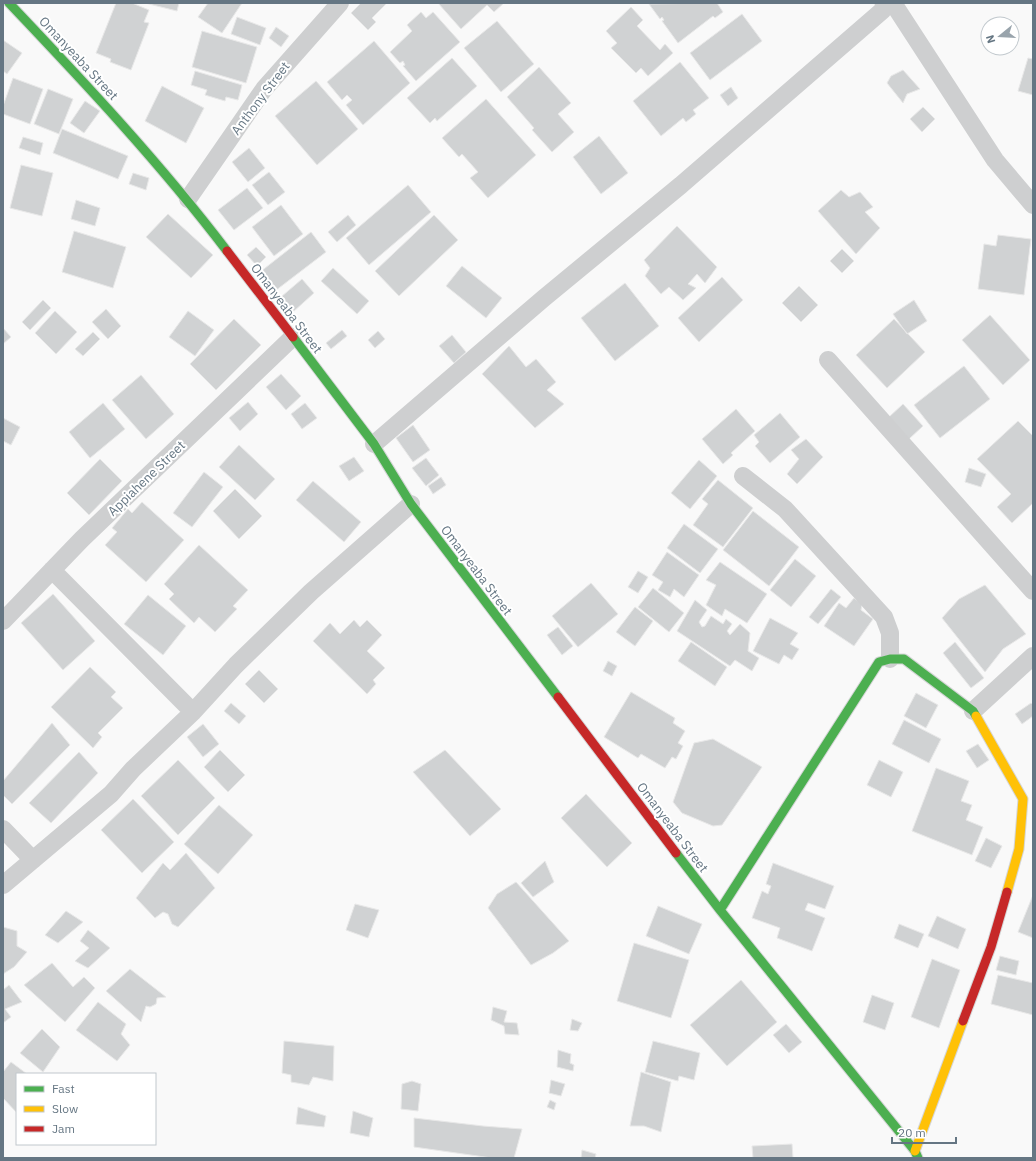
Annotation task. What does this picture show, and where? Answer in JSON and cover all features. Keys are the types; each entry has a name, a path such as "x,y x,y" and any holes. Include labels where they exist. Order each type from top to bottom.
{"street":[{"name":"Omanyeaba Street","path":"9,3 101,100 188,199 374,444 411,504 720,910 917,1155"},
{"name":"Anthony Street","path":"188,199 264,89 340,3"},
{"path":"374,444 544,298 687,180 883,10 884,3"},
{"path":"894,3 995,160 1033,205"},
{"name":"Appiahene Street","path":"3,621 52,570 293,337"},
{"path":"828,360 1033,592"},
{"path":"743,476 785,509 884,617 890,633 890,659"},
{"path":"3,885 110,794 193,712 236,665 311,592 411,504"},
{"path":"52,570 193,712"},
{"path":"974,711 1033,656"},
{"path":"720,910 879,662 890,659 904,659 974,711 1022,799 1019,850 991,946 917,1155"},
{"path":"3,829 33,860"}],"building":[{"path":"116,3 132,3 149,10 144,22 149,23 131,70 110,62 111,59 96,53"},
{"path":"145,3 179,3 177,11"},
{"path":"208,3 242,3 222,33 198,17"},
{"path":"361,3 387,3 372,18 376,22 368,30 351,13"},
{"path":"438,3 504,3 494,12 487,5 461,29"},
{"path":"717,3 723,12 715,18 713,16 678,43 662,21 664,20 662,17 660,19 649,4"},
{"path":"631,7 643,20 637,26 660,50 665,44 673,53 648,76 641,68 636,73 611,48 617,43 606,31"},
{"path":"421,12 426,18 433,12 460,42 416,81 403,66 405,65 403,61 400,63 390,52 412,31 407,25"},
{"path":"742,14 762,41 710,80 690,53"},
{"path":"237,17 266,28 260,45 231,34"},
{"path":"497,21 534,64 501,92 464,48"},
{"path":"276,27 289,36 281,47 269,38"},
{"path":"202,31 257,47 246,83 192,67"},
{"path":"3,40 22,53 7,74 3,71"},
{"path":"374,41 410,83 363,125 346,105 352,100 347,95 342,100 327,82"},
{"path":"452,58 477,86 437,121 435,118 430,123 407,98"},
{"path":"1028,58 1033,59 1033,95 1018,91"},
{"path":"680,62 709,98 693,110 696,114 686,122 683,118 661,136 633,101"},
{"path":"539,67 571,103 558,114 574,132 552,152 532,130 534,128 507,97"},
{"path":"903,70 920,89 907,94 903,103 887,83 891,76"},
{"path":"195,71 242,85 238,100 226,97 225,101 205,95 207,90 191,85"},
{"path":"13,78 43,89 30,124 3,114 3,106"},
{"path":"316,81 358,129 317,165 275,116"},
{"path":"162,86 204,108 186,143 145,121"},
{"path":"731,87 738,98 728,106 720,95"},
{"path":"48,89 73,99 59,134 34,124"},
{"path":"486,99 536,155 488,198 470,178 478,172 462,154 459,157 442,138"},
{"path":"85,101 100,111 84,133 70,123"},
{"path":"923,107 935,119 922,132 910,119"},
{"path":"62,129 128,156 118,179 53,153"},
{"path":"599,136 628,173 601,194 573,157"},
{"path":"23,137 43,143 40,155 19,148"},
{"path":"249,148 265,168 248,182 232,162"},
{"path":"21,165 53,173 42,216 10,208"},
{"path":"269,172 285,192 268,205 252,185"},
{"path":"133,173 149,178 146,190 129,184"},
{"path":"408,185 431,212 369,265 346,238"},
{"path":"247,188 263,208 234,230 218,210"},
{"path":"841,190 849,197 860,192 873,207 865,212 880,228 856,254 818,211"},
{"path":"76,200 100,208 95,226 71,219"},
{"path":"281,205 303,234 274,256 252,227"},
{"path":"168,214 213,255 191,278 146,237"},
{"path":"348,215 356,225 337,242 328,232"},
{"path":"434,215 458,240 399,296 375,271"},
{"path":"677,226 717,267 705,283 697,274 688,284 696,288 683,300 669,287 661,294 645,276 650,268 644,260"},
{"path":"74,231 126,247 113,288 62,272"},
{"path":"311,232 326,252 275,291 260,272"},
{"path":"998,235 1031,239 1024,295 978,289 984,244 996,246"},
{"path":"256,247 266,257 257,266 247,255"},
{"path":"842,249 854,261 842,273 830,261"},
{"path":"462,266 502,298 486,318 446,286"},
{"path":"333,268 369,301 357,314 321,281"},
{"path":"722,277 743,300 699,342 678,318"},
{"path":"302,279 314,293 293,312 281,297"},
{"path":"625,283 659,326 615,361 581,318"},
{"path":"799,286 818,305 801,322 782,303"},
{"path":"43,300 51,308 30,330 22,322"},
{"path":"914,300 927,321 907,334 893,314"},
{"path":"106,309 121,326 108,339 92,322"},
{"path":"55,311 77,332 56,354 35,333"},
{"path":"188,311 214,330 195,356 169,337"},
{"path":"990,315 1030,360 1003,385 962,340"},
{"path":"234,319 261,345 216,390 190,364"},
{"path":"894,319 925,352 887,388 856,355"},
{"path":"3,328 11,337 3,344"},
{"path":"342,330 347,336 331,349 326,343"},
{"path":"378,331 385,339 375,348 368,340"},
{"path":"93,332 100,339 83,356 75,349"},
{"path":"452,335 466,352 454,363 439,346"},
{"path":"509,346 526,367 536,359 556,382 547,390 564,404 535,428 482,374"},
{"path":"964,366 990,399 940,438 914,405"},
{"path":"281,374 301,396 286,410 266,387"},
{"path":"141,375 174,414 146,439 112,400"},
{"path":"248,402 258,414 240,431 229,418"},
{"path":"103,403 125,429 90,458 69,432"},
{"path":"305,403 317,418 302,429 291,414"},
{"path":"903,404 923,426 909,439 889,417"},
{"path":"736,409 755,431 731,453 733,455 723,464 702,439"},
{"path":"780,413 800,437 770,463 755,446 759,442 754,435"},
{"path":"3,418 20,427 11,445 3,441"},
{"path":"1018,421 1033,436 1033,503 1012,523 997,507 1011,494 977,459"},
{"path":"413,425 430,450 413,462 396,438"},
{"path":"806,439 823,457 797,484 787,474 799,459 791,450"},
{"path":"239,445 275,479 255,500 219,467"},
{"path":"354,457 364,471 349,481 339,466"},
{"path":"426,458 439,475 426,486 412,468"},
{"path":"100,459 122,481 89,515 67,493"},
{"path":"699,460 717,476 690,509 671,493"},
{"path":"969,468 986,474 981,487 965,482"},
{"path":"204,472 223,487 192,527 173,513"},
{"path":"441,477 446,485 433,494 428,486"},
{"path":"718,480 753,508 723,547 693,525 708,504 702,499"},
{"path":"313,481 361,522 344,542 296,500"},
{"path":"235,489 262,516 239,539 213,511"},
{"path":"142,502 184,540 146,582 105,545 117,532 112,528 128,509 132,513"},
{"path":"753,511 799,547 769,586 723,550"},
{"path":"684,524 718,549 700,573 667,548"},
{"path":"199,545 248,590 233,606 237,609 215,632 199,617 194,623 169,599 174,594 164,584"},
{"path":"667,552 699,575 684,597 674,589 670,597 658,590 663,582 652,575"},
{"path":"795,559 816,576 791,607 770,590"},
{"path":"720,562 767,594 747,623 725,609 722,616 706,605 716,585 706,580"},
{"path":"638,571 648,577 638,593 628,587"},
{"path":"591,583 618,614 578,647 552,616"},
{"path":"985,585 1026,634 1003,649 985,672 942,618 959,599"},
{"path":"653,588 684,613 669,632 638,607"},
{"path":"831,589 841,597 818,624 809,617"},
{"path":"53,594 95,641 63,670 21,623"},
{"path":"148,595 186,626 163,655 124,624"},
{"path":"854,598 862,604 861,610 873,619 854,646 824,626 839,603 846,608"},
{"path":"695,600 707,610 699,622 702,627 705,626 711,616 723,624 726,619 732,624 727,631 730,635 740,624 750,633 748,651 759,658 752,671 735,660 730,666 677,631"},
{"path":"635,607 653,621 635,646 616,632"},
{"path":"770,618 798,633 790,644 799,649 792,660 784,655 779,664 753,651"},
{"path":"354,620 360,627 367,620 382,635 367,651 385,668 373,680 376,684 367,694 313,641 330,623 340,634"},
{"path":"558,627 573,646 562,655 547,635"},
{"path":"691,642 727,667 715,686 678,661"},
{"path":"955,642 984,678 971,688 943,653"},
{"path":"608,661 617,666 612,676 603,671"},
{"path":"90,667 116,692 111,697 123,708 98,733 102,737 93,748 51,707"},
{"path":"259,670 278,689 264,703 245,684"},
{"path":"631,692 675,718 673,723 685,731 678,743 683,746 676,759 672,757 665,768 641,754 638,758 604,737"},
{"path":"916,693 938,705 926,728 904,716"},
{"path":"231,703 246,716 239,724 224,711"},
{"path":"1031,703 1033,705 1033,716 1022,724 1015,714"},
{"path":"904,720 941,739 929,763 892,744"},
{"path":"52,723 70,745 12,804 3,795 3,781"},
{"path":"203,724 219,744 203,757 187,737"},
{"path":"713,739 762,767 722,825 713,826 682,813 673,802 694,743"},
{"path":"978,744 989,760 977,768 966,751"},
{"path":"220,750 245,775 228,792 204,767"},
{"path":"445,750 501,809 470,836 413,772"},
{"path":"79,752 98,773 51,823 29,803"},
{"path":"178,760 215,798 178,835 141,796"},
{"path":"879,760 903,772 891,797 867,785"},
{"path":"936,768 969,781 961,801 972,805 966,820 983,827 972,855 912,831"},
{"path":"586,794 632,843 607,867 561,818"},
{"path":"133,799 174,842 142,873 101,830"},
{"path":"219,805 253,835 218,874 184,844"},
{"path":"986,838 1002,846 991,868 975,861"},
{"path":"186,853 215,888 178,927 172,924 168,914 163,912 155,918 136,898 163,863 170,870"},
{"path":"545,861 554,882 533,897 521,883"},
{"path":"773,863 834,886 825,909 808,903 805,910 825,918 812,951 777,938 780,928 752,918 762,891 768,894 771,886 766,884"},
{"path":"516,882 569,941 553,953 531,965 488,908 497,894"},
{"path":"1033,895 1033,938 1018,932"},
{"path":"355,904 379,910 368,938 346,930"},
{"path":"658,906 702,924 689,954 646,936"},
{"path":"66,911 83,922 58,943 45,935"},
{"path":"937,916 966,929 958,949 928,936"},
{"path":"899,924 924,934 918,948 894,938"},
{"path":"3,927 17,931 17,946 27,952 14,967 3,974"},
{"path":"88,930 110,948 88,968 75,961 89,948 80,941"},
{"path":"634,943 689,960 671,1018 617,1001"},
{"path":"1000,956 1019,961 1016,975 996,970"},
{"path":"932,959 960,970 939,1028 911,1017"},
{"path":"52,963 73,987 84,977 95,988 65,1022 24,985"},
{"path":"130,969 166,997 157,998 156,1004 150,1007 146,1006 141,1022 106,991"},
{"path":"998,975 1033,983 1033,1015 991,1004"},
{"path":"741,980 777,1022 727,1066 690,1025"},
{"path":"9,985 22,1002 5,1009 11,1017 3,1023 3,990"},
{"path":"872,995 894,1003 885,1030 863,1022"},
{"path":"98,1002 126,1024 121,1034 130,1045 117,1061 76,1030"},
{"path":"493,1007 507,1011 504,1022 517,1023 519,1035 505,1034 504,1026 491,1020"},
{"path":"572,1019 582,1023 578,1031 570,1030"},
{"path":"786,1024 802,1042 789,1053 773,1035"},
{"path":"42,1029 60,1047 43,1072 20,1053"},
{"path":"284,1041 334,1046 333,1081 313,1077 309,1085 291,1082 291,1075 282,1073"},
{"path":"653,1041 700,1053 694,1080 679,1076 678,1081 645,1072"},
{"path":"558,1050 571,1054 570,1063 574,1065 573,1071 557,1067"},
{"path":"11,1062 26,1073 16,1073 16,1112 3,1098 3,1072"},
{"path":"641,1072 671,1082 661,1132 644,1126 630,1126"},
{"path":"551,1080 565,1084 561,1096 549,1093"},
{"path":"412,1081 421,1084 418,1111 401,1109 402,1084"},
{"path":"550,1100 556,1103 554,1110 547,1107"},
{"path":"298,1107 326,1116 324,1127 296,1124"},
{"path":"353,1111 373,1118 369,1137 350,1133"},
{"path":"414,1118 522,1129 514,1158 492,1158 414,1147"},
{"path":"792,1144 793,1158 753,1158 752,1146"},
{"path":"582,1150 596,1154 595,1158 581,1158"}],"traffic: fast":[{"path":"9,3 94,93 149,155 202,218 227,251"},
{"path":"293,337 374,444 411,504 558,697"},
{"path":"720,910 879,662 890,659 904,659 973,711 976,716"},
{"path":"676,853 720,910 915,1151 918,1158"}],"traffic: slow":[{"path":"976,716 1023,799 1019,849 1007,892"},
{"path":"915,1151 963,1021"}],"traffic: jam":[{"path":"227,251 293,337"},
{"path":"558,697 676,853"},
{"path":"963,1021 991,947 1007,892"}]}
